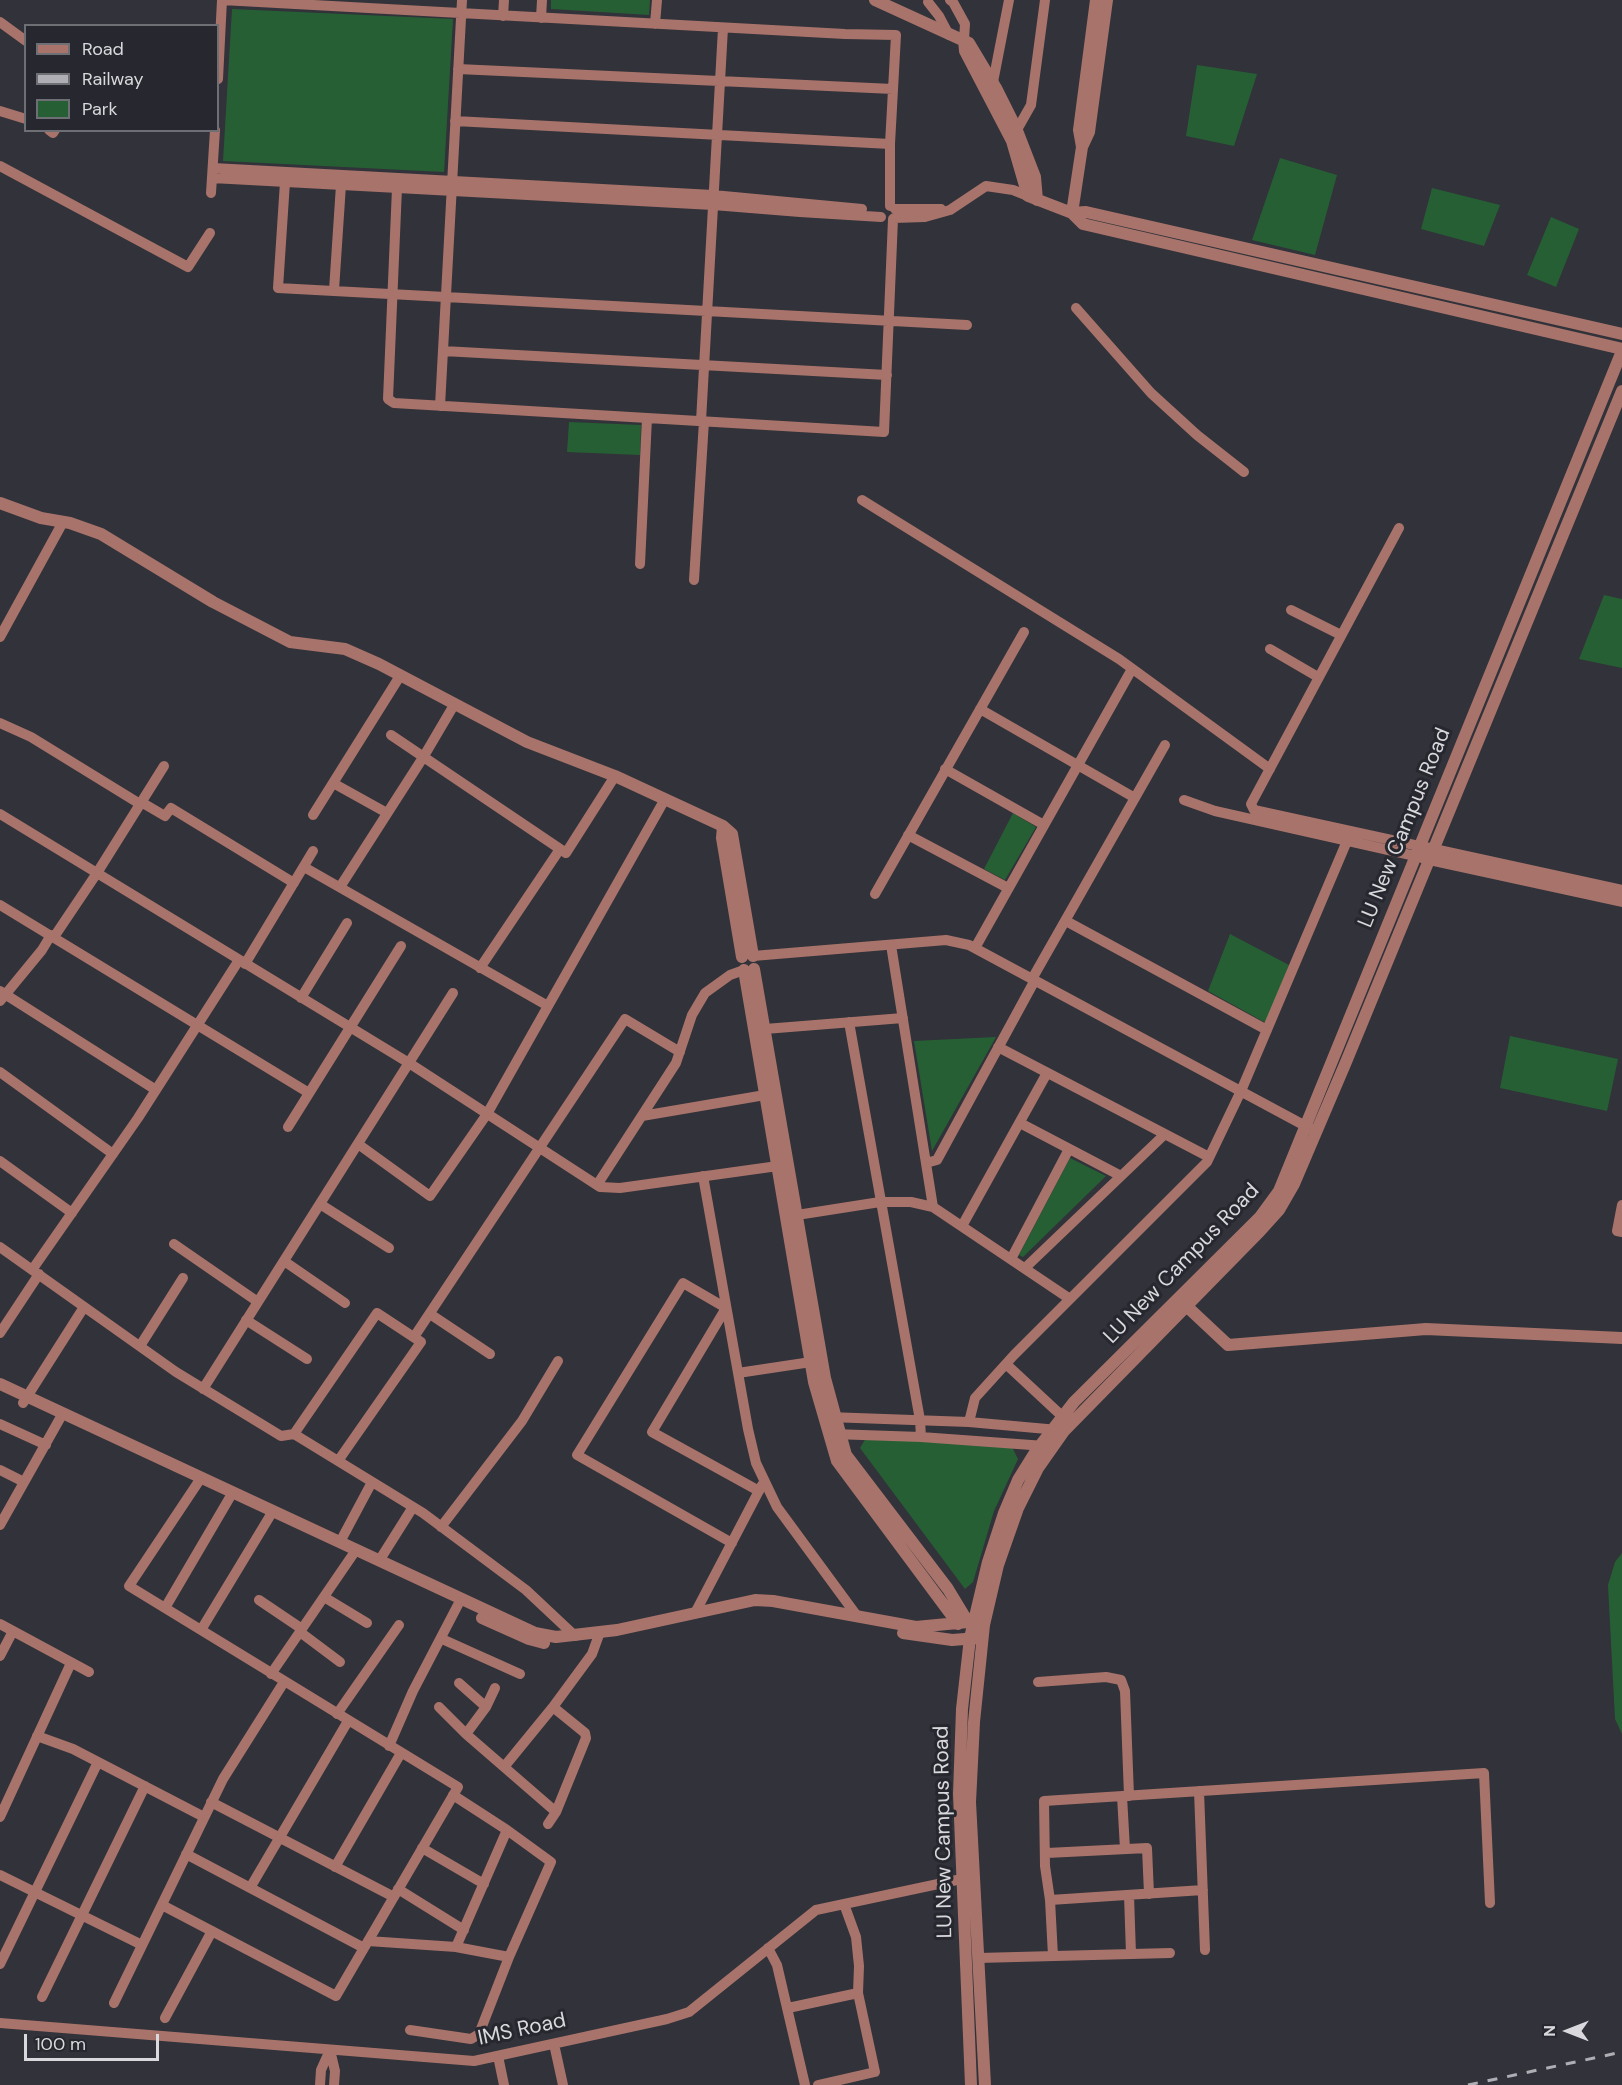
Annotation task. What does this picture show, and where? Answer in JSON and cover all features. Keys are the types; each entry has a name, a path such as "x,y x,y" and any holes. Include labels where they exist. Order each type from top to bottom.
{"street":[{"path":"219,59 222,0 723,28 896,35 890,144 890,321 884,432 394,403 388,399 397,188"},
{"path":"440,406 462,0"},
{"path":"503,16 504,0"},
{"path":"540,18 542,0"},
{"path":"656,24 657,0"},
{"path":"875,0 969,42 993,82 1016,128 1035,177 1033,198"},
{"path":"950,0 965,24 965,51 1012,141 1033,198"},
{"path":"993,82 1008,0"},
{"path":"1012,141 1016,128 1031,105 1045,0"},
{"path":"1082,147 1079,130 1096,0"},
{"path":"1072,213 1082,147 1089,132 1107,0"},
{"path":"925,1 939,16 949,35"},
{"path":"0,22 24,40"},
{"path":"694,580 723,28"},
{"path":"458,69 893,89"},
{"path":"0,111 24,117"},
{"path":"455,121 890,144"},
{"path":"212,193 215,132"},
{"path":"0,166 188,267 210,233"},
{"path":"213,173 285,182 397,188 452,186"},
{"path":"213,173 713,200 925,217 950,210 987,186 1013,190 1072,213 1086,212 1622,350"},
{"path":"285,182 278,288 967,325"},
{"path":"334,290 341,185"},
{"path":"1344,277 1622,334"},
{"path":"1076,308 1151,393 1197,435 1244,472"},
{"name":"LU New Campus Road","path":"1058,1430 1063,1417 1074,1402 1279,1210 1294,1184 1311,1129 1417,851 1622,350"},
{"path":"443,351 887,375"},
{"name":"LU New Campus Road","path":"1311,1129 1432,855 1622,391"},
{"path":"640,564 647,418"},
{"path":"862,500 1132,669 1270,769"},
{"path":"0,503 41,518 63,522 101,534 213,602 290,642 345,649 527,742 615,776 723,826 722,838 748,963 765,1029 811,1362 831,1417"},
{"path":"0,637 63,522"},
{"path":"1399,528 1251,804 1254,810 1622,901"},
{"path":"1291,610 1341,635"},
{"path":"874,894 1024,632"},
{"path":"1270,649 1318,677"},
{"path":"975,948 1132,669"},
{"path":"313,815 400,676"},
{"path":"340,887 424,756 453,705"},
{"path":"980,710 1135,798"},
{"path":"0,723 31,737 165,816 171,808 294,883"},
{"path":"391,735 566,854 615,776"},
{"path":"926,1163 937,1160 1034,979 1165,745"},
{"path":"156,1090 2,995 42,951 97,873 164,766"},
{"path":"945,770 1044,825"},
{"path":"333,783 387,813"},
{"path":"358,1144 430,1196 487,1114 665,799"},
{"path":"1184,800 1215,811 1347,841 1417,851"},
{"path":"0,814 409,1063 597,1185 620,1188 783,1165"},
{"path":"908,836 1008,888"},
{"path":"969,1422 975,1398 1006,1364 1207,1162 1241,1091 1347,841"},
{"path":"480,968 560,849"},
{"path":"0,1333 72,1213 242,962 313,851"},
{"path":"1432,855 1622,891"},
{"path":"304,867 548,1006"},
{"path":"0,905 309,1093"},
{"path":"1066,921 1267,1030"},
{"path":"301,998 347,923"},
{"path":"597,1185 676,1063 692,1015 705,993 730,975 748,963 946,940 975,948 1311,1129"},
{"path":"891,945 933,1207"},
{"path":"288,1127 401,946"},
{"path":"748,963 765,1095 797,1215 835,1434 846,1455 948,1589 973,1628"},
{"path":"203,1389 453,993"},
{"path":"765,1029 903,1018"},
{"path":"414,1337 625,1019 680,1052"},
{"path":"849,1022 920,1420 921,1437"},
{"path":"998,1047 1209,1157"},
{"path":"0,1072 113,1154"},
{"path":"962,1226 1047,1073"},
{"path":"642,1116 765,1095"},
{"path":"1020,1123 1121,1176"},
{"path":"1025,1268 1165,1134"},
{"path":"1011,1259 1069,1149"},
{"path":"0,1161 72,1213"},
{"path":"703,1176 748,1430 762,1486 857,1616"},
{"path":"797,1215 880,1202 911,1202 933,1207 1070,1299"},
{"path":"320,1204 388,1248"},
{"path":"1622,1205 1617,1231 1622,1232"},
{"path":"174,1244 258,1302"},
{"path":"0,1247 203,1389 281,1436 294,1434 413,1507 526,1590 575,1636"},
{"path":"284,1261 345,1303"},
{"path":"140,1346 183,1278"},
{"path":"726,1308 683,1283 577,1455 732,1543"},
{"path":"1182,1302 1228,1345 1426,1329 1622,1338"},
{"name":"LU New Campus Road","path":"985,2085 978,1958 959,1794 962,1709 973,1628 988,1562 1004,1512 1018,1480 1058,1430 1182,1302"},
{"path":"25,1400 84,1307"},
{"path":"726,1308 652,1432 762,1486"},
{"path":"294,1434 376,1313 421,1342 338,1461"},
{"path":"430,1314 490,1354"},
{"path":"246,1320 307,1359"},
{"path":"441,1527 522,1421 558,1361"},
{"path":"738,1374 811,1362"},
{"path":"1006,1364 1063,1417"},
{"path":"0,1384 25,1400 459,1602 535,1633 556,1637 599,1636"},
{"path":"0,1392 25,1400"},
{"path":"2,1519 61,1417"},
{"path":"831,1417 969,1422 1058,1430"},
{"path":"0,1424 46,1445"},
{"path":"835,1434 921,1437 1046,1447"},
{"path":"0,1470 24,1482"},
{"path":"162,1905 336,1996 458,1787 129,1586 199,1481"},
{"path":"340,1542 372,1482"},
{"path":"695,1613 762,1486"},
{"path":"165,1608 231,1496"},
{"path":"379,1561 413,1507"},
{"path":"272,1515 340,1542 354,1553 379,1561 529,1639 562,1645 659,1624 775,1605 916,1627 952,1640 973,1628"},
{"path":"201,1630 272,1515"},
{"path":"271,1674 354,1553"},
{"path":"324,1597 367,1623"},
{"path":"260,1600 340,1662"},
{"path":"659,1624 695,1613 755,1600 933,1632 973,1628"},
{"path":"389,1746 413,1691 442,1639 459,1602"},
{"path":"0,1624 89,1672"},
{"path":"338,1714 399,1625"},
{"path":"0,1656 13,1631"},
{"path":"504,1767 592,1654 599,1636"},
{"path":"442,1639 520,1674"},
{"path":"0,1817 71,1663"},
{"path":"1038,1682 1106,1677 1121,1680 1125,1691 1125,1849"},
{"path":"114,2003 222,1779 284,1682"},
{"path":"459,1683 486,1707"},
{"path":"466,1734 486,1707 495,1688"},
{"path":"439,1707 466,1734 556,1812"},
{"path":"548,1824 556,1812 586,1738 585,1733 553,1707"},
{"path":"250,1888 348,1720"},
{"path":"37,1736 73,1749 204,1817"},
{"path":"335,1867 401,1753"},
{"path":"0,1964 98,1762"},
{"path":"1053,1956 1044,1801 1484,1773 1490,1903"},
{"path":"42,1997 145,1786"},
{"path":"0,1788 11,1794"},
{"path":"1199,1791 1205,1950"},
{"path":"410,2030 471,2039 478,2034 551,1862 453,1795"},
{"path":"212,1802 335,1867 396,1893 464,1930"},
{"path":"456,1947 507,1830"},
{"path":"422,1848 484,1884"},
{"path":"1047,1853 1147,1848 1149,1894"},
{"path":"186,1854 366,1944 456,1947 509,1957"},
{"path":"0,1875 142,1945"},
{"name":"LU New Campus Road","path":"968,1878 971,2085"},
{"name":"IMS Road","path":"0,2024 474,2061 667,2019 689,2012 816,1910 968,1878"},
{"path":"1050,1900 1203,1890"},
{"path":"1129,1895 1131,1954"},
{"path":"818,2085 875,2072 858,1993 859,1966 856,1937 844,1904"},
{"path":"165,2018 212,1931"},
{"path":"768,1948 777,1965 805,2085"},
{"path":"978,1958 1170,1953"},
{"path":"788,2008 858,1993"},
{"path":"554,2044 563,2085"},
{"path":"320,2085 321,2070 330,2050"},
{"path":"330,2050 335,2071 334,2085"},
{"path":"498,2056 504,2085"}],"green space":[{"path":"551,0 650,0 649,15 551,9"},
{"path":"232,9 453,19 444,172 223,161"},
{"path":"1197,65 1257,74 1234,146 1186,136"},
{"path":"1280,158 1337,175 1315,255 1252,240"},
{"path":"1432,188 1500,205 1484,246 1421,229"},
{"path":"1551,217 1579,229 1556,287 1527,275"},
{"path":"569,422 641,425 640,455 567,452"},
{"path":"1604,595 1622,599 1622,668 1579,659"},
{"path":"1013,813 1036,827 1005,880 984,869"},
{"path":"1230,934 1289,965 1266,1023 1208,991"},
{"path":"1510,1036 1618,1059 1607,1111 1500,1088"},
{"path":"996,1037 932,1151 914,1041"},
{"path":"1070,1158 1106,1176 1023,1257 1019,1255"},
{"path":"866,1438 1012,1447 1018,1459 994,1511 973,1582 965,1589 860,1448"},
{"path":"1622,1553 1622,1734 1615,1719 1608,1585 1615,1562"}],"railway":[{"path":"1468,2085 1622,2052"}]}
